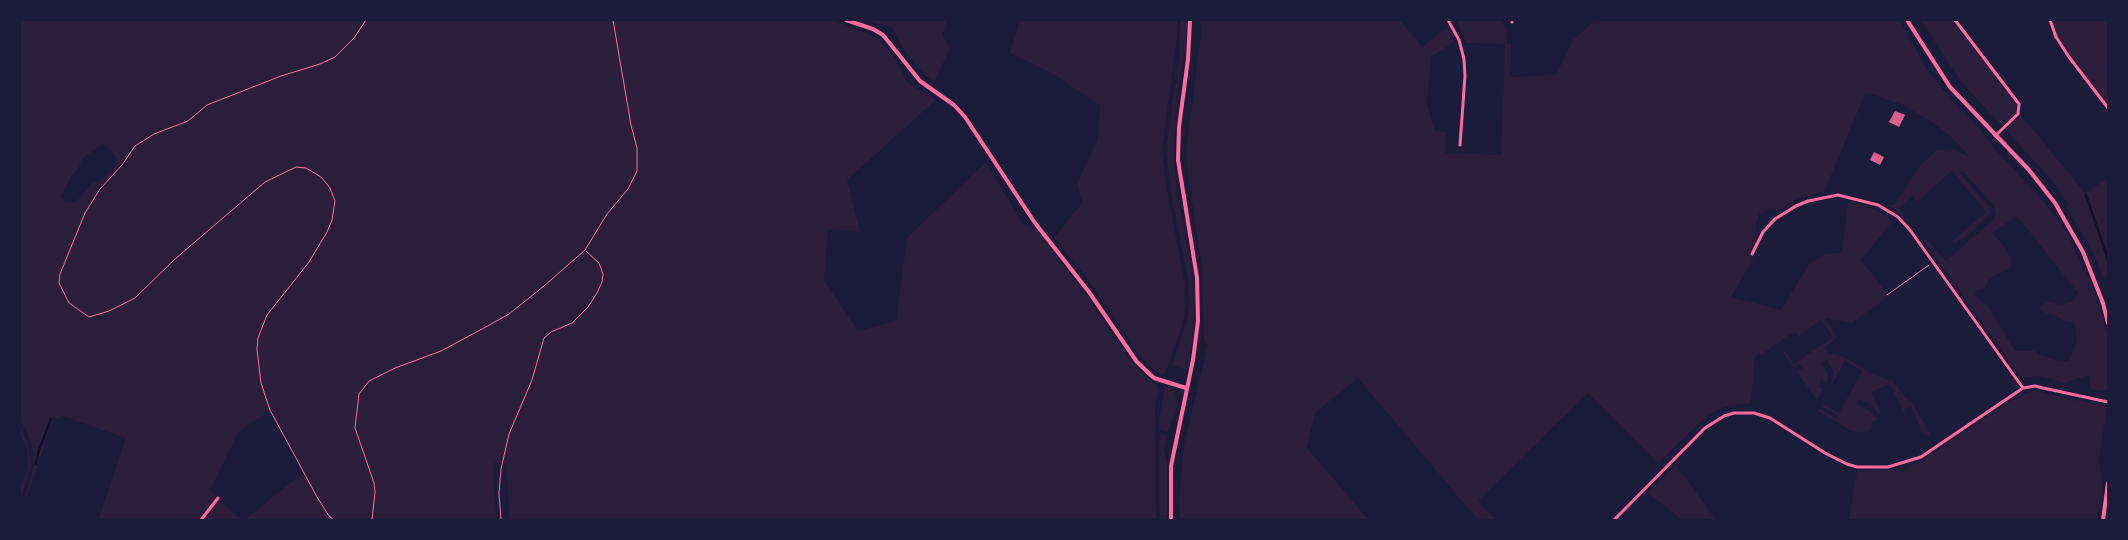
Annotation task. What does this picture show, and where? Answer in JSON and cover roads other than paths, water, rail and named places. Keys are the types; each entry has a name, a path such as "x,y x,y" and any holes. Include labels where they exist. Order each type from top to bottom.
{"street":[{"path":"846,20 873,28 883,34 893,44 920,81 954,105 965,117 1035,223 1089,292 1137,362 1154,378 1186,388"},
{"path":"1171,520 1171,466 1194,354 1198,307 1195,264 1178,160 1179,127 1190,46 1190,20"},
{"path":"1448,20 1459,40 1464,59 1465,76 1460,145"},
{"path":"1907,20 1950,87 1995,136 2030,170 2066,221 2091,270 2108,323"},
{"path":"1955,20 2019,104 2018,114 1995,136"},
{"path":"2050,20 2056,37 2069,58 2108,108"},
{"path":"1752,254 1768,225 1784,212 1808,201 1838,195 1869,201 1892,212 1910,230 1934,262 2023,388"},
{"path":"1614,520 1705,428 1724,416 1743,412 1763,415 1782,424 1837,460 1857,467 1888,467 1921,457 2023,388 2043,388 2108,402"},
{"path":"2103,520 2108,483"},
{"path":"201,520 218,498"}],"waterway":[{"path":"2086,195 2108,259"},
{"path":"36,464 39,450 51,419"}]}
